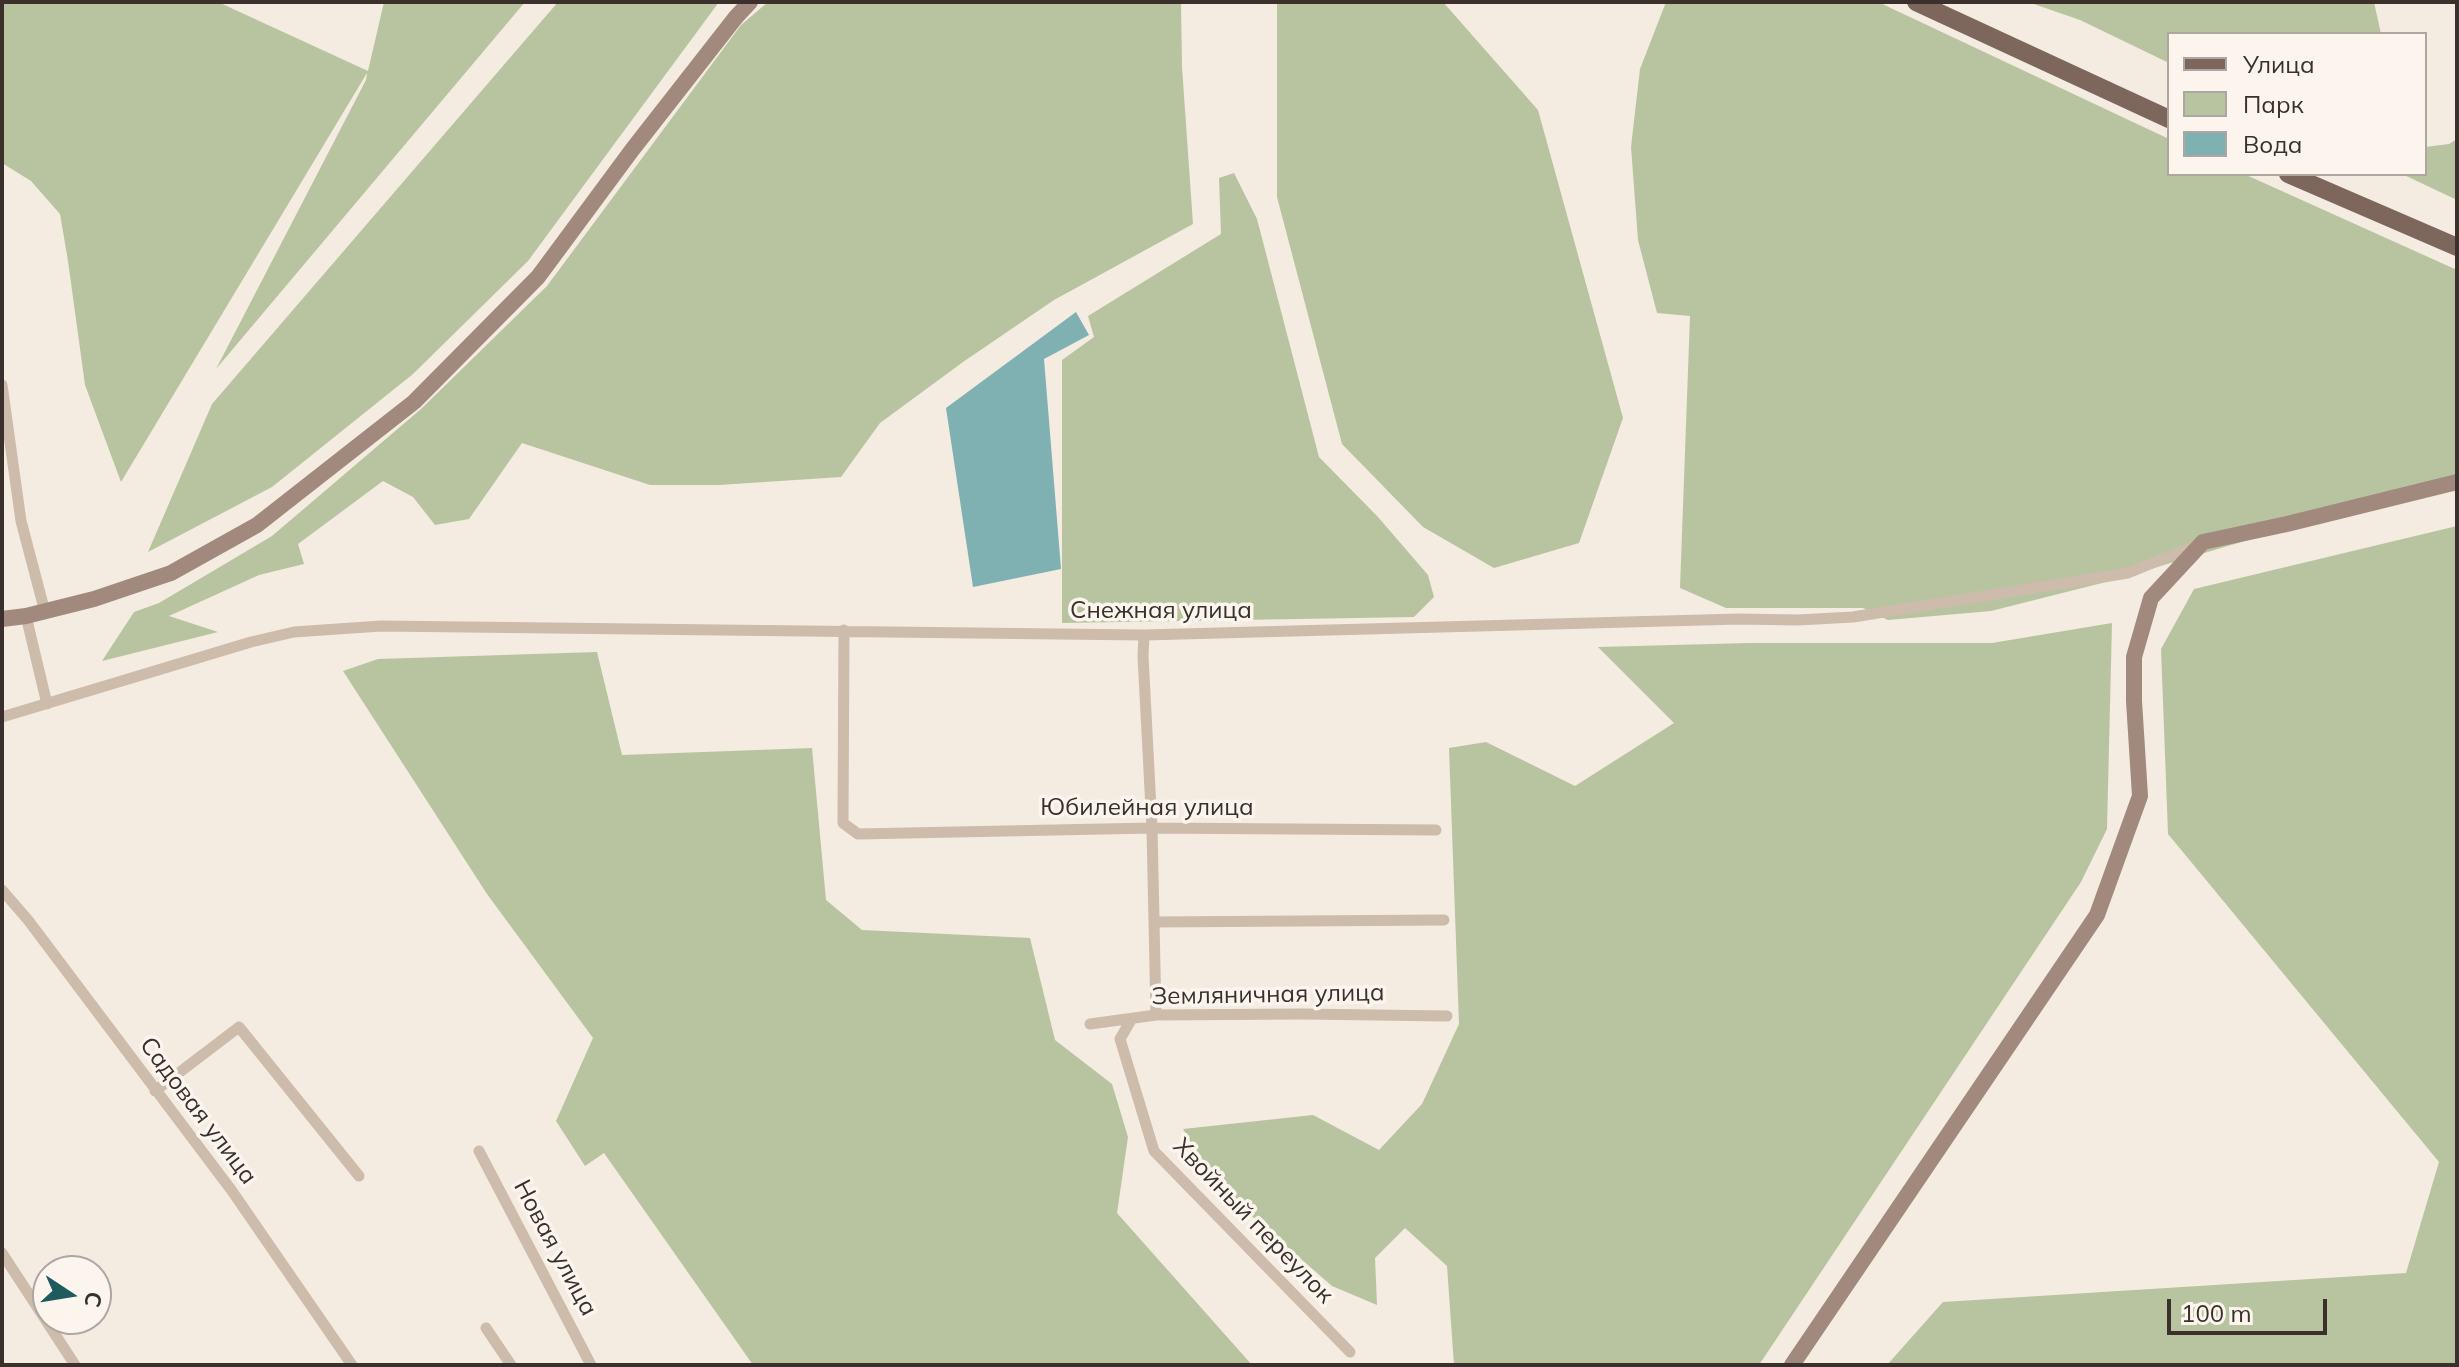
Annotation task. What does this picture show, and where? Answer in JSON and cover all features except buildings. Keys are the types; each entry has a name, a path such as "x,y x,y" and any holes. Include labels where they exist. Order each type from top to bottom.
{"main road":[{"path":"1916,2 2167,118"},
{"path":"2293,176 2457,247"}],"street":[{"path":"2,619 94,599 171,573 257,525 414,402 538,277 632,150 750,2"},
{"path":"2,385 21,521 45,612"},
{"path":"1792,1365 2097,915 2140,796 2134,657 2151,598 2203,542 2457,482"},
{"name":"Снежная улица","path":"2,717 251,642 294,632 381,626 1144,635 1798,620 1853,617 2128,573 2203,542"},
{"path":"26,616 47,704"},
{"name":"Юбилейная улица","path":"844,630 843,823 858,834 1152,828 1436,830"},
{"path":"1144,635 1156,1015"},
{"name":"Садовая улица","path":"2,890 28,920 232,1191 352,1365"},
{"path":"1154,922 1444,920"},
{"name":"Земляничная улица","path":"1090,1024 1156,1015 1447,1016"},
{"name":"Хвойный переулок","path":"1131,1020 1120,1039 1154,1151 1350,1352"},
{"path":"155,1091 239,1027 359,1176"},
{"name":"Новая улица","path":"479,1151 591,1365"},
{"path":"2,1253 75,1365"},
{"path":"486,1328 511,1365"}],"green space":[{"path":"2,2 218,2 368,71 384,2 525,2 216,369 367,73 121,482 85,385 60,214 31,181 2,163"},
{"path":"558,2 719,2 528,261 413,374 272,487 148,552 212,404"},
{"path":"768,2 1181,2 1182,67 1193,224 1054,300 963,362 880,423 841,477 719,485 650,485 522,443 469,519 435,525 413,497 383,481 298,544 304,564 259,575 169,616 218,632 102,661 134,612 159,603 272,536 421,409 547,286 741,25"},
{"path":"1277,2 1443,2 1538,110 1623,418 1579,543 1494,568 1423,527 1342,444 1277,197"},
{"path":"1666,2 1878,2 2167,138 2167,176 2248,176 2457,270 2457,478 2110,581 1991,611 1888,620 1863,608 1726,608 1680,588 1690,316 1657,313 1638,240 1631,147 1640,69"},
{"path":"2028,2 2374,2 2381,32 2167,32 2167,62 2080,20"},
{"path":"2457,139 2457,200 2406,176 2427,176 2427,147 2449,144"},
{"path":"1234,173 1257,219 1319,457 1378,517 1428,575 1434,597 1414,617 1062,623 1062,360 1094,337 1088,316 1221,234 1219,178"},
{"path":"2457,526 2457,1365 1887,1365 1943,1302 2406,1273 2439,1162 2168,834 2161,649 2194,589"},
{"path":"2112,623 2107,829 2081,882 1759,1365 1454,1365 1447,1266 1405,1228 1375,1258 1377,1305 1332,1286 1215,1184 1183,1129 1313,1115 1379,1150 1422,1104 1459,1024 1449,748 1486,742 1575,786 1674,723 1598,647 1748,643 1992,643"},
{"path":"597,652 622,755 812,748 826,900 862,930 1030,938 1055,1040 1112,1084 1128,1137 1117,1213 1252,1365 753,1365 604,1153 585,1166 556,1121 593,1038 487,894 343,671 378,659"}],"water":[{"path":"1076,312 1089,335 1044,359 1061,569 973,587 946,408"}]}
